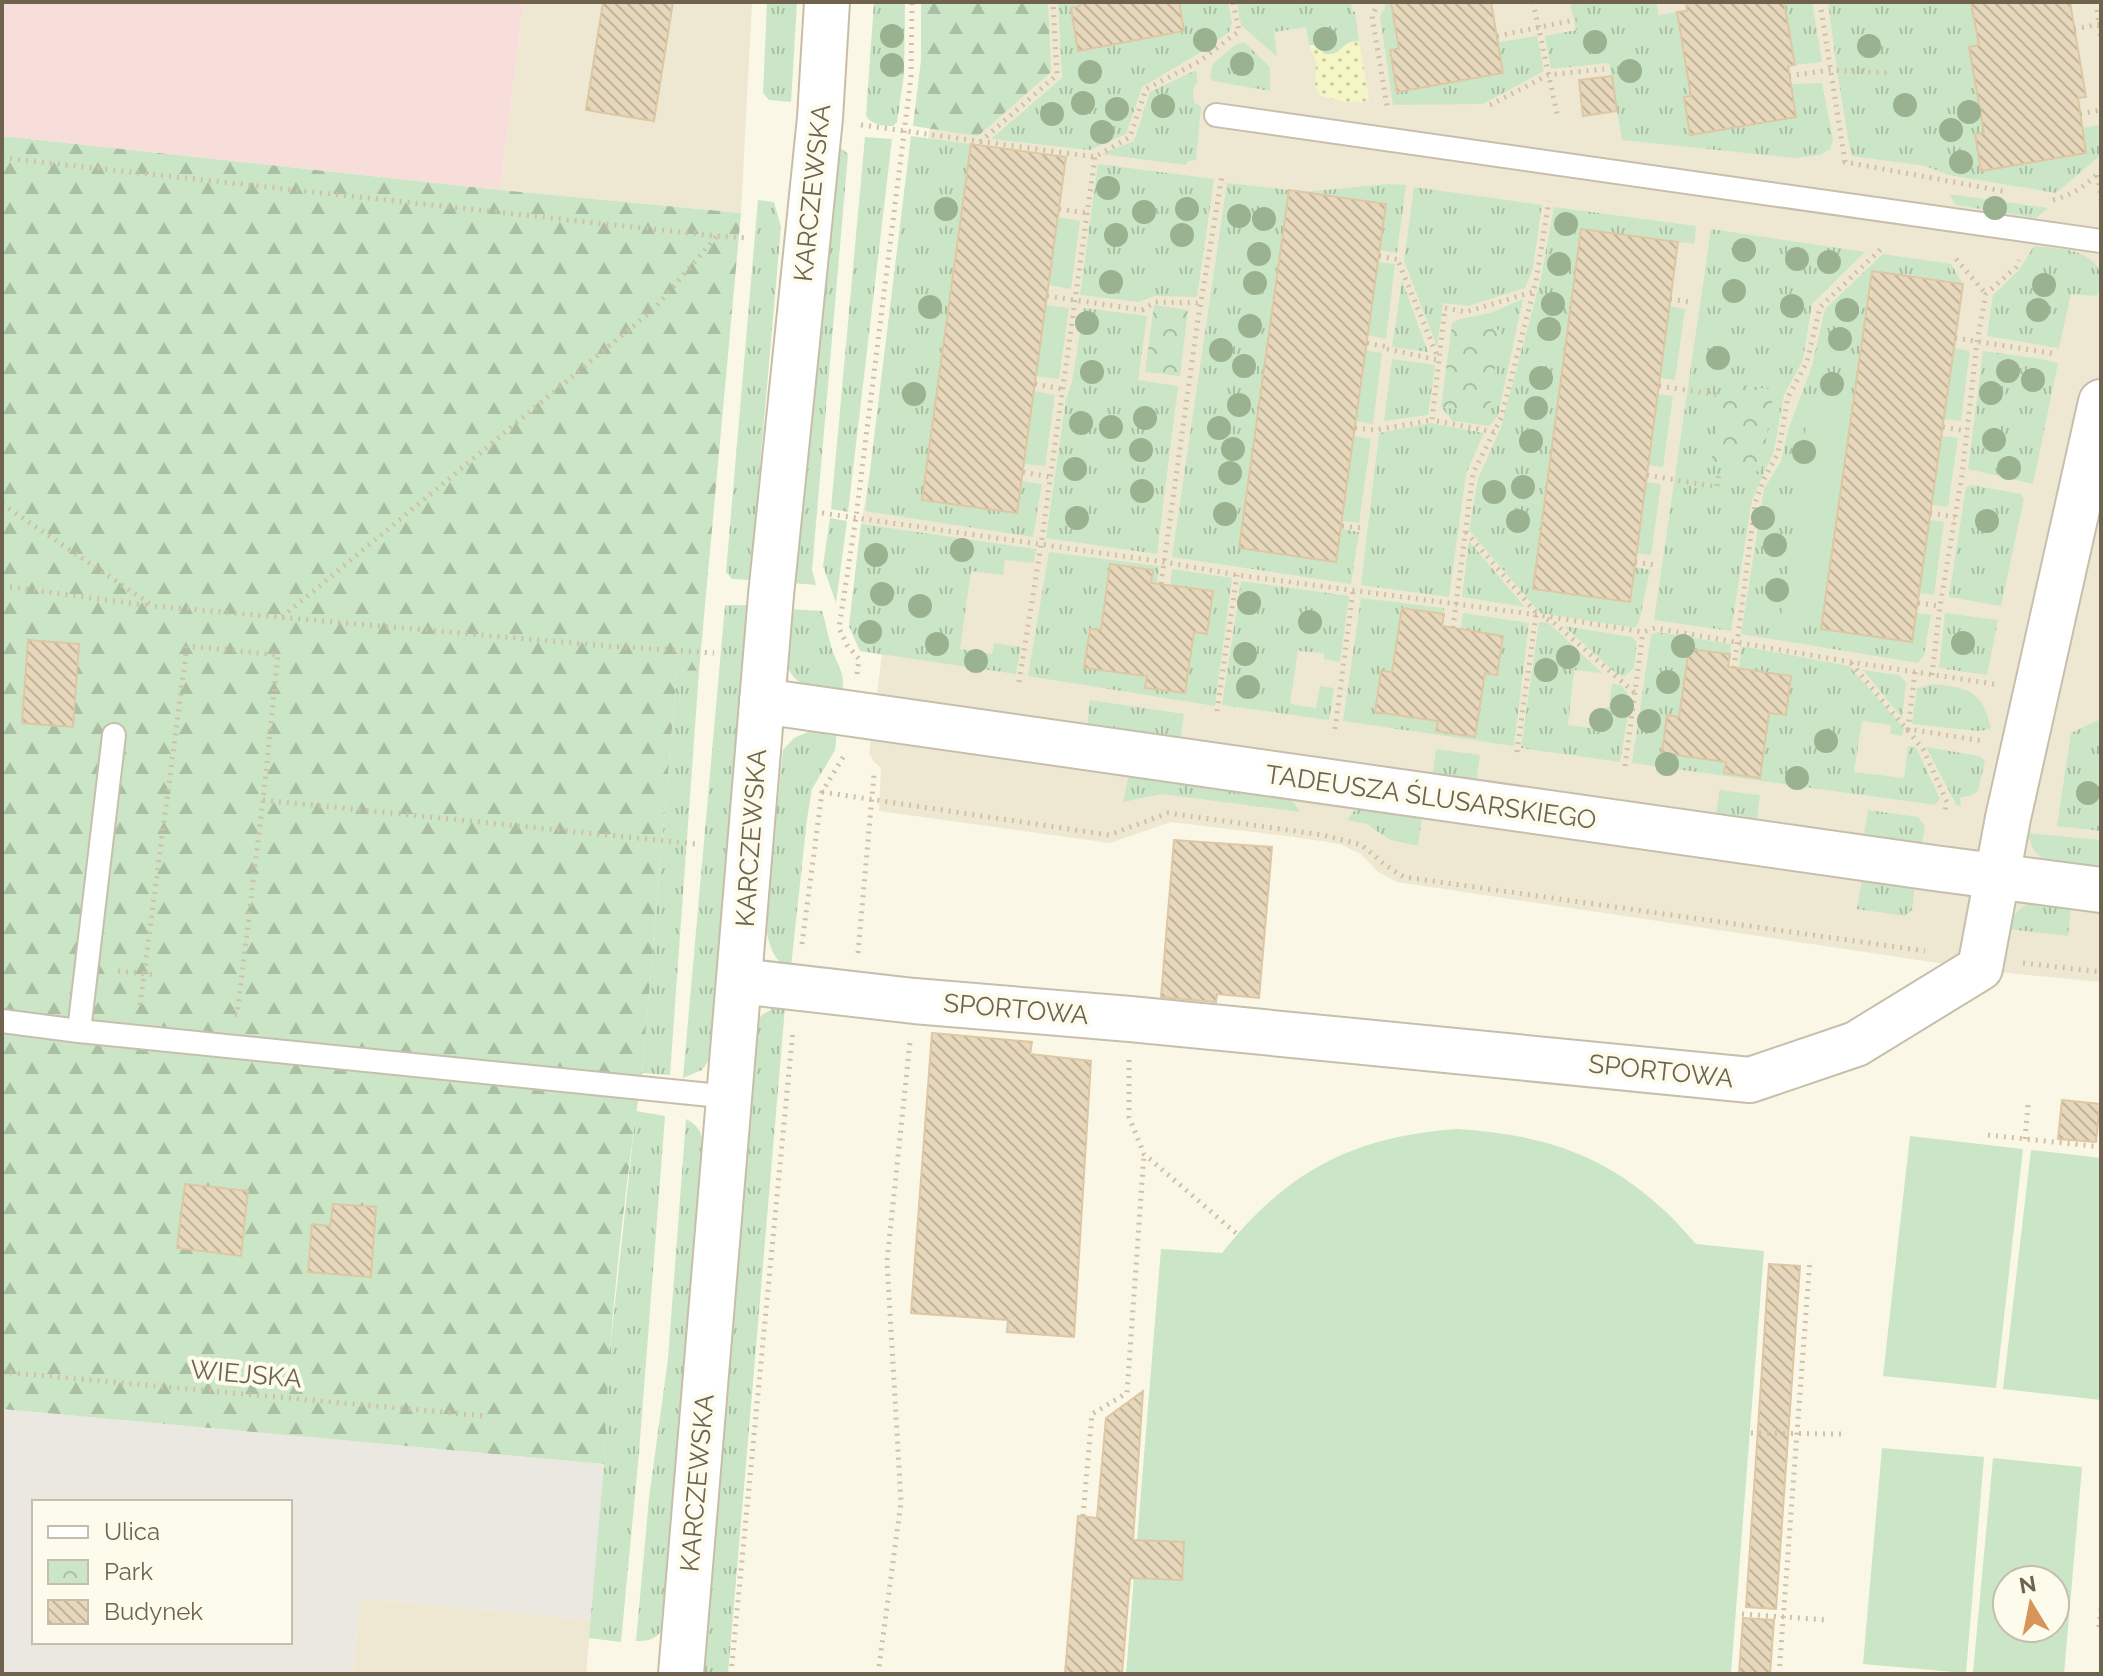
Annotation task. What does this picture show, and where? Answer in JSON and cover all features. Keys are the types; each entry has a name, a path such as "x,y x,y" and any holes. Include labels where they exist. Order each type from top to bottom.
{"street":[{"name":"KARCZEWSKA","path":"681,1674 771,595 820,118 827,2"},
{"path":"1982,958 2101,402"},
{"name":"TADEUSZA ŚLUSARSKIEGO","path":"762,701 2101,890"},
{"name":"SPORTOWA","path":"740,981 914,1001 1130,1019 1750,1080 1856,1044 1980,968 1982,958"}],"lane":[{"path":"1216,115 2101,241"},
{"path":"79,1031 114,735"},
{"path":"2,1021 730,1097"}],"path":[{"path":"839,628 856,517 911,77 912,2"},
{"path":"979,142 1057,75 1053,2"},
{"path":"856,124 1095,157 1130,137 1146,89 1200,61 1239,31 1233,2"},
{"path":"1376,2 1372,16 1387,106"},
{"path":"1533,2 1558,118"},
{"path":"1820,2 1845,162 2022,195"},
{"path":"2096,2 2101,39"},
{"path":"1497,36 1579,19"},
{"path":"2074,29 2100,24"},
{"path":"1490,105 1548,75 1604,69"},
{"path":"1789,76 1830,70 1889,73"},
{"path":"2080,114 2101,110"},
{"path":"1019,682 1095,157"},
{"path":"2,158 748,238"},
{"path":"2052,200 2073,193 2099,172"},
{"path":"2099,172 2101,201"},
{"path":"1161,584 1222,176"},
{"path":"1453,628 1473,473 1501,418 1536,281 1549,201"},
{"path":"1059,209 1087,213"},
{"path":"282,618 655,308 716,236"},
{"path":"1734,668 1755,503 1778,453 1788,397 1807,362 1820,307 1881,249"},
{"path":"1379,256 1400,261 1439,360"},
{"path":"1932,675 1986,294 2016,267 2021,257"},
{"path":"1956,259 1986,294"},
{"path":"1432,420 1445,308 1466,312 1533,292"},
{"path":"1047,296 1142,310 1155,302 1201,303"},
{"path":"1670,299 1690,302"},
{"path":"1955,338 2056,354"},
{"path":"1367,343 1439,360"},
{"path":"1035,384 1062,389"},
{"path":"1659,386 1718,395"},
{"path":"1355,428 1376,430 1432,420 1494,432"},
{"path":"1943,427 1967,431"},
{"path":"1023,472 1050,477"},
{"path":"1647,475 1717,487 1719,473"},
{"path":"2,504 153,606"},
{"path":"822,513 1643,632 1655,628 2001,685"},
{"path":"1930,513 1955,517"},
{"path":"1342,526 1362,528"},
{"path":"1465,531 1538,615 1553,622 1635,693"},
{"path":"1635,562 1654,565"},
{"path":"1217,711 1237,575"},
{"path":"2,586 153,606 714,653"},
{"path":"1335,729 1353,591"},
{"path":"1918,603 1940,606"},
{"path":"1517,752 1538,615"},
{"path":"1625,766 1643,632"},
{"path":"140,1005 187,646 278,655 237,1015 223,1013"},
{"path":"1850,662 1923,749 1947,802 1944,814"},
{"path":"1908,729 1915,672"},
{"path":"1908,729 1996,743"},
{"path":"731,1674 797,987 822,792 848,750"},
{"path":"854,994 874,774"},
{"path":"822,792 1109,835 1168,813 1323,835 1362,845 1404,877 2101,972"},
{"path":"263,800 696,844"},
{"path":"105,969 157,975"},
{"path":"878,1674 901,1502 887,1261 914,1001"},
{"path":"126,1004 154,1007"},
{"path":"1083,1516 1092,1414 1127,1393 1144,1154 1129,1117 1130,1019"},
{"path":"2025,1139 2028,1105"},
{"path":"1988,1135 2101,1147"},
{"path":"1144,1154 1237,1234"},
{"path":"1779,1674 1810,1259"},
{"name":"WIEJSKA","path":"2,1372 486,1416"},
{"path":"1751,1433 1842,1434"},
{"path":"2099,1627 2101,1609"},
{"path":"1742,1614 1827,1620"}],"shaded area":[{"path":"2,2 524,2 500,190 2,136"},
{"path":"524,2 752,2 741,213 500,190"},
{"path":"942,2 2101,2 2101,982 1925,961 1397,882 1378,872 1361,854 1340,844 1294,837 1171,822 1110,843 879,811 881,768 869,753 882,655 860,651 849,626 861,524 932,115"},
{"path":"2,1409 604,1464 591,1620 361,1598 353,1674 2,1674"},
{"path":"360,1598 591,1620 586,1674 353,1674"}],"green space":[{"path":"767,2 797,2 791,102 769,100 763,93"},
{"path":"874,2 905,2 904,75 897,122 893,126 875,123 866,116"},
{"path":"921,2 1048,2 1051,72 978,136 913,126 921,60"},
{"path":"1058,2 1079,2 1080,6 1071,8 1079,51 1183,32 1179,2 1228,2 1232,23 1229,32 1203,51 1142,87 1126,134 1090,150 991,139 1062,78"},
{"path":"1237,2 1351,2 1359,41 1334,53 1324,54 1315,45 1309,45 1306,27 1274,32 1277,57 1241,25"},
{"path":"1384,2 1391,2 1399,49 1390,51 1398,92 1503,74 1498,42 1537,36 1544,71 1483,104 1393,105 1380,16 1385,8"},
{"path":"1570,2 1656,2 1659,15 1677,12 1691,96 1684,97 1690,135 1796,117 1791,84 1822,83 1833,140 1830,149 1820,155 1794,158 1622,140 1609,63 1551,69 1545,36 1576,30"},
{"path":"1784,2 1812,2 1822,62 1795,65"},
{"path":"1828,2 1971,2 1979,45 1969,47 1984,133 1976,134 1982,170 2086,153 2082,128 2101,125 2101,155 2056,193 1948,175 1926,166 1851,156"},
{"path":"1244,42 1270,67 1270,91 1213,81 1210,77 1213,64 1235,45"},
{"path":"1197,71 1197,83 1193,89 1194,102 1201,107 1196,160 1187,161 1186,165 1101,154 1134,141 1150,92"},
{"path":"2,136 741,213 699,671 677,670 642,1073 613,1317 604,1464 2,1409"},
{"path":"911,136 971,144 922,499 1017,513 1022,481 1042,484 1033,537 865,511"},
{"path":"865,137 892,139 848,512 831,509"},
{"path":"830,147 842,149 848,154 812,570 816,585 791,583"},
{"path":"1098,164 1214,179 1197,297 1154,296 1139,302 1080,295"},
{"path":"1227,183 1289,190 1240,548 1336,562 1341,529 1359,532 1351,584 1172,557"},
{"path":"1406,185 1397,253 1380,250 1386,204 1304,192"},
{"path":"1414,187 1542,205 1533,268 1525,288 1468,306 1443,303 1437,347 1404,261"},
{"path":"1949,194 2048,208 2036,218 1956,205"},
{"path":"758,200 774,202 781,227 750,580 732,579 726,572"},
{"path":"1554,207 1696,226 1694,244 1582,229 1533,589 1629,602 1635,567 1650,570 1635,628 1540,613 1469,530 1478,479 1501,427 1541,278"},
{"path":"1058,217 1080,221 1071,289 1049,285"},
{"path":"1711,229 1865,252 1812,304 1803,360 1784,395 1774,451 1752,500 1731,631 1654,620"},
{"path":"2034,246 2064,249 2084,256 2098,268 2101,278 2101,288 2096,296 2071,294 2059,348 1987,336 1993,295 2019,270"},
{"path":"1883,254 1951,264 1963,284 1872,271 1821,629 1912,642 1916,613 1931,615 1924,655 1918,663 1741,634 1764,489 1781,461 1789,427 1812,366 1825,309"},
{"path":"1378,262 1395,264 1386,339 1368,335"},
{"path":"1402,280 1428,352 1392,347"},
{"path":"1523,299 1498,416 1489,426 1453,421 1441,407 1489,413 1500,330 1452,323 1490,313"},
{"path":"1046,305 1069,308 1059,379 1036,376"},
{"path":"1154,305 1188,310 1180,376 1145,372"},
{"path":"1670,306 1685,309 1675,380 1660,378"},
{"path":"1084,308 1147,316 1138,380 1178,386 1157,554 1046,538 1066,399 1072,382"},
{"path":"1452,323 1500,330 1489,414 1441,407"},
{"path":"1954,348 1970,351 1961,421 1944,419"},
{"path":"1365,350 1382,353 1373,424 1356,421"},
{"path":"1983,351 2058,363 2033,484 1968,469"},
{"path":"1392,359 1435,365 1428,415 1384,421"},
{"path":"1724,382 1774,390 1761,472 1711,464"},
{"path":"1034,391 1055,395 1045,466 1024,464"},
{"path":"1658,394 1673,396 1663,467 1648,465"},
{"path":"1810,402 1852,408 1839,499 1796,493"},
{"path":"1431,423 1484,433 1466,474 1449,597 1361,585 1379,433"},
{"path":"1354,436 1371,439 1359,523 1343,521"},
{"path":"1942,436 1958,438 1948,507 1932,505"},
{"path":"1646,482 1661,484 1651,555 1636,553"},
{"path":"1972,485 2021,494 2024,499 2001,606 1949,597 1966,487"},
{"path":"1799,498 1839,504 1822,623 1781,616"},
{"path":"830,518 847,521 836,603 823,566"},
{"path":"1930,520 1944,522 1934,595 1919,593"},
{"path":"861,524 1036,549 1034,563 1005,560 1003,575 971,571 960,649 992,654 994,643 1021,647 1016,674 860,651 849,626"},
{"path":"1469,541 1525,607 1462,597"},
{"path":"1049,552 1159,566 1157,584 1151,583 1153,571 1110,565 1101,630 1089,629 1085,667 1147,676 1146,688 1185,693 1194,632 1207,633 1213,591 1170,586 1172,569 1232,578 1215,706 1028,676"},
{"path":"1241,581 1349,596 1340,662 1324,659 1324,653 1298,651 1290,704 1316,708 1320,686 1334,688 1329,720 1222,705"},
{"path":"1361,598 1444,608 1444,614 1392,672 1381,671 1375,712 1438,721 1436,731 1475,737 1485,673 1497,674 1503,636 1461,629 1463,613 1529,623 1514,746 1343,721"},
{"path":"725,605 748,605 709,1060 702,1070 683,1078"},
{"path":"789,609 822,611 842,675 842,693 810,687 792,674 785,654"},
{"path":"1945,613 1998,620 1987,675 1939,668"},
{"path":"1539,622 1549,623 1602,673 1574,670 1568,725 1591,728 1594,710 1609,707 1612,684 1621,685 1631,698 1620,762 1521,748"},
{"path":"1564,626 1632,637 1637,642 1634,668 1625,676 1618,675"},
{"path":"1657,632 1731,644 1729,668 1739,668 1741,646 1849,666 1904,728 1902,736 1890,734 1891,725 1862,721 1854,772 1904,778 1908,746 1916,747 1940,799 1935,805 1632,763 1651,635"},
{"path":"677,669 699,671 670,1075 642,1073"},
{"path":"1863,670 1899,675 1906,682 1902,718"},
{"path":"1933,684 1972,693 1983,706 1991,729 1978,731 1912,724 1917,688"},
{"path":"1090,700 1184,714 1180,742 1087,728"},
{"path":"2101,719 2101,831 2057,826 2071,733"},
{"path":"812,730 837,732 835,750 812,789 791,967 775,956 765,925 783,750 794,738"},
{"path":"1926,747 1979,756 1985,761 1978,791 1960,798 1961,805 1957,806"},
{"path":"1436,749 1480,755 1476,784 1432,778"},
{"path":"1129,774 1284,795 1300,812 1161,794 1123,802"},
{"path":"1720,790 1760,795 1756,825 1715,819"},
{"path":"1364,807 1422,817 1418,846 1390,840 1367,824 1347,820 1354,811"},
{"path":"1868,810 1918,817 1925,826 1921,849 1863,841"},
{"path":"2027,833 2101,840 2101,870 2045,861 2034,851"},
{"path":"1862,878 1915,886 1912,910 1905,916 1857,909"},
{"path":"2036,902 2071,906 2068,936 2007,929 2018,911"},
{"path":"774,1008 785,1008 728,1674 703,1674 753,1025"},
{"path":"636,1111 665,1116 621,1642 589,1638 604,1464 606,1386"},
{"path":"686,1119 698,1129 703,1144 663,1630 651,1639 636,1641 649,1498 668,1359"},
{"path":"1456,1129 1516,1136 1569,1150 1619,1175 1643,1192 1696,1244 1764,1251 1731,1674 1126,1674 1161,1249 1222,1253 1271,1200 1324,1163 1385,1140"},
{"path":"1910,1136 2023,1149 1996,1388 1883,1376"},
{"path":"2031,1150 2101,1158 2101,1400 2003,1389"},
{"path":"1882,1448 1984,1457 1966,1673 1863,1664"},
{"path":"1993,1458 2082,1467 2071,1594 2071,1564 1991,1564 1991,1644 2067,1644 2064,1674 1973,1672"}],"sand":[{"path":"1359,41 1369,99 1362,103 1350,103 1321,96 1315,87 1316,61 1309,45 1317,46 1324,54 1332,54 1348,43"}],"building":[{"path":"603,2 673,2 654,121 586,110"},
{"path":"1079,2 1179,2 1184,31 1078,51 1071,8 1080,6"},
{"path":"1391,2 1491,2 1503,73 1397,92 1390,50 1399,49"},
{"path":"1686,2 1784,2 1795,65 1788,66 1796,117 1690,135 1684,97 1691,96 1677,12 1687,11"},
{"path":"1971,2 2070,2 2086,97 2078,98 2086,153 1981,171 1975,134 1984,133 1969,47 1979,45"},
{"path":"1612,76 1617,111 1583,116 1579,80"},
{"path":"971,144 1066,157 1017,513 922,500"},
{"path":"1289,190 1386,204 1336,562 1239,548"},
{"path":"1581,229 1678,242 1630,602 1533,589"},
{"path":"1872,271 1963,284 1912,642 1821,629"},
{"path":"1110,564 1153,570 1151,583 1213,591 1207,634 1194,632 1185,693 1145,688 1147,676 1084,668 1090,629 1101,630"},
{"path":"1402,608 1444,614 1442,626 1503,636 1497,675 1485,673 1475,737 1436,731 1438,721 1375,712 1381,671 1392,672"},
{"path":"28,640 79,644 73,727 22,723"},
{"path":"1689,649 1730,654 1728,667 1791,676 1786,715 1769,713 1760,778 1724,773 1726,762 1662,753 1667,715 1679,717"},
{"path":"1174,840 1272,847 1259,998 1217,994 1216,1002 1161,997"},
{"path":"932,1033 1032,1042 1030,1054 1091,1061 1074,1337 1007,1332 1008,1320 911,1313"},
{"path":"2062,1100 2100,1104 2096,1142 2058,1139"},
{"path":"185,1184 248,1191 241,1256 177,1248"},
{"path":"333,1204 376,1207 371,1277 308,1272 312,1224 330,1226"},
{"path":"1769,1264 1800,1266 1776,1609 1746,1607"},
{"path":"1143,1391 1133,1540 1184,1542 1182,1580 1130,1578 1122,1674 1065,1674 1078,1516 1097,1518 1106,1418"},
{"path":"1743,1618 1774,1620 1770,1674 1739,1674"}]}
